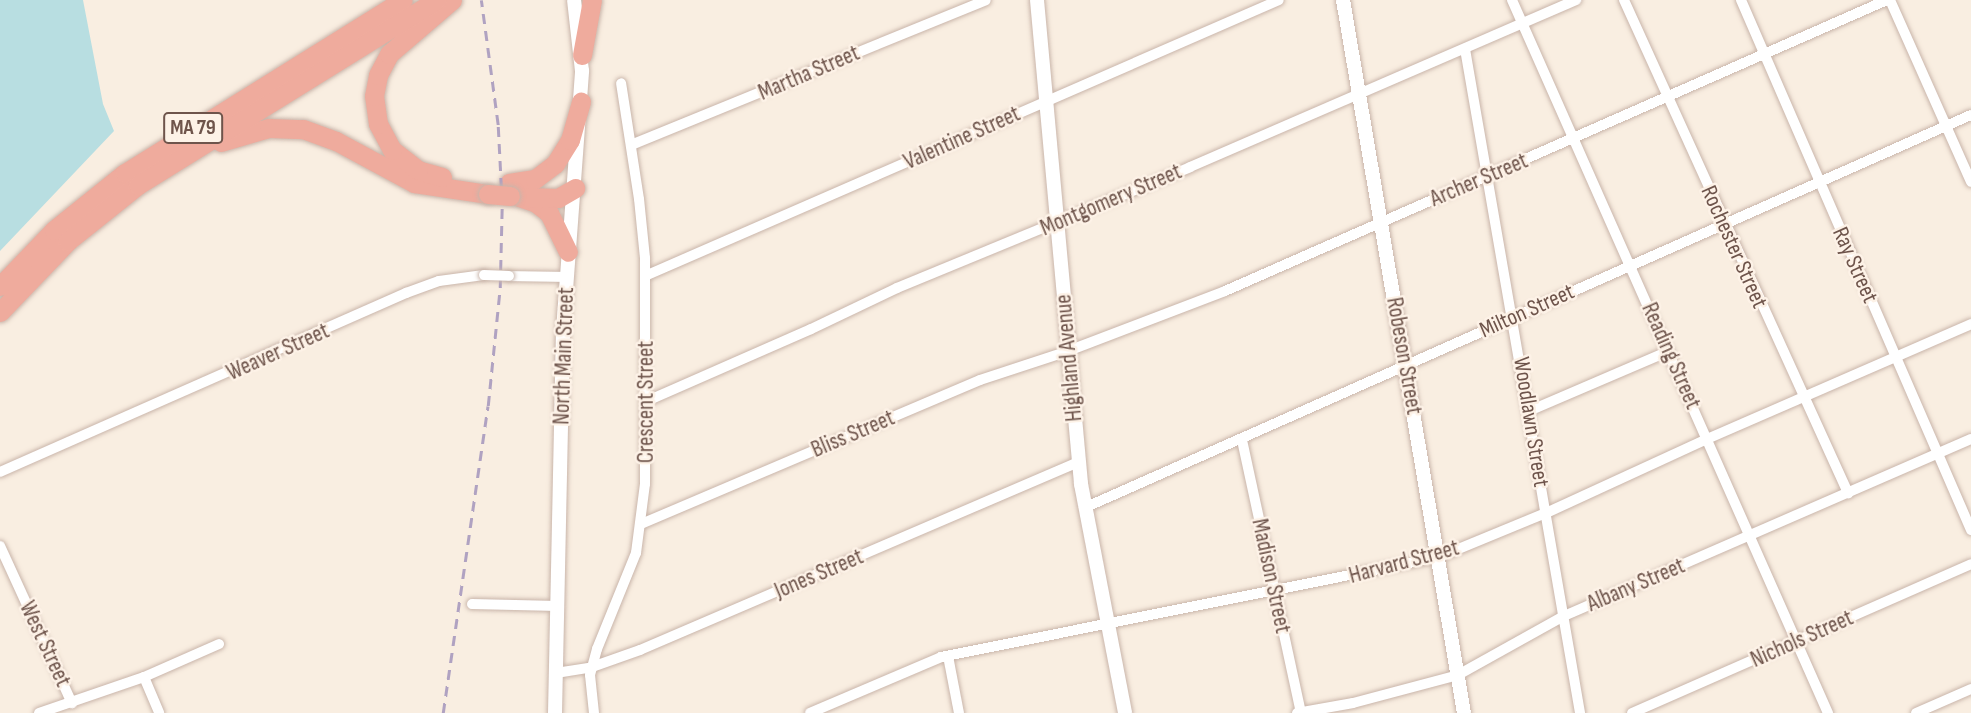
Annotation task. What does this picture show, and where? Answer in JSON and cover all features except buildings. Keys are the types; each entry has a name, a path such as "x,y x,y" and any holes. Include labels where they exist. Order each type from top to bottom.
{"highway":[{"name":"MA 79","path":"0,286 54,230 125,173 403,0"},
{"name":"MA 79","path":"0,312 75,235 153,174 436,0"},
{"path":"452,0 407,36 386,59 375,85 375,113 389,146 412,167 438,176 513,192 558,198 575,188"},
{"path":"582,55 592,0"},
{"path":"513,192 555,164 570,140 581,102"},
{"path":"153,174 236,136 269,128 292,128 326,136 414,183 488,187"},
{"path":"513,192 549,213 568,252"}],"main road":[{"name":"North Main Street","path":"555,713 566,277 581,102 582,55 574,0"},
{"name":"Highland Avenue","path":"1037,0 1084,508 1125,713"},
{"name":"Robeson Street","path":"1343,0 1464,713"}],"street":[{"name":"Martha Street","path":"631,145 986,0"},
{"name":"Valentine Street","path":"645,276 1279,0"},
{"name":"Reading Street","path":"1512,0 1828,713"},
{"name":"Montgomery Street","path":"647,401 811,330 897,288 1057,223 1576,0"},
{"name":"Rochester Street","path":"1624,0 1723,225 1847,493"},
{"name":"Ray Street","path":"1741,0 1971,530"},
{"name":"Archer Street","path":"1068,351 1225,291 1764,52 1888,0"},
{"path":"1888,0 1971,181"},
{"name":"Woodlawn Street","path":"1465,49 1514,316 1580,713"},
{"name":"Crescent Street","path":"594,713 590,684 592,667 636,553 645,484 645,276 631,145 621,83"},
{"name":"Milton Street","path":"1084,508 1971,115"},
{"name":"Weaver Street","path":"0,472 333,328 406,293 439,281 484,275 566,277"},
{"name":"Harvard Street","path":"810,713 900,673 948,656 1439,557 1546,513 1707,439 1971,324"},
{"name":"Bliss Street","path":"641,524 979,380 1068,351"},
{"path":"1529,411 1669,351"},
{"name":"Albany Street","path":"1299,713 1353,703 1458,675 1564,616 1971,439"},
{"name":"Madison Street","path":"1242,440 1299,713"},
{"name":"Jones Street","path":"556,673 592,667 731,613 1079,461"},
{"name":"West Street","path":"0,547 72,703"},
{"name":"Nichols Street","path":"1632,713 1971,564"},
{"path":"472,604 558,606"},
{"path":"40,713 144,677 219,644"},
{"path":"948,656 959,713"},
{"path":"144,677 159,713"},
{"path":"1916,713 1971,689"}],"water":[{"path":"0,0 83,0 103,104 114,131 0,251"}],"railway":[{"path":"443,713 488,406 500,287 502,205 498,125 481,0"}]}
